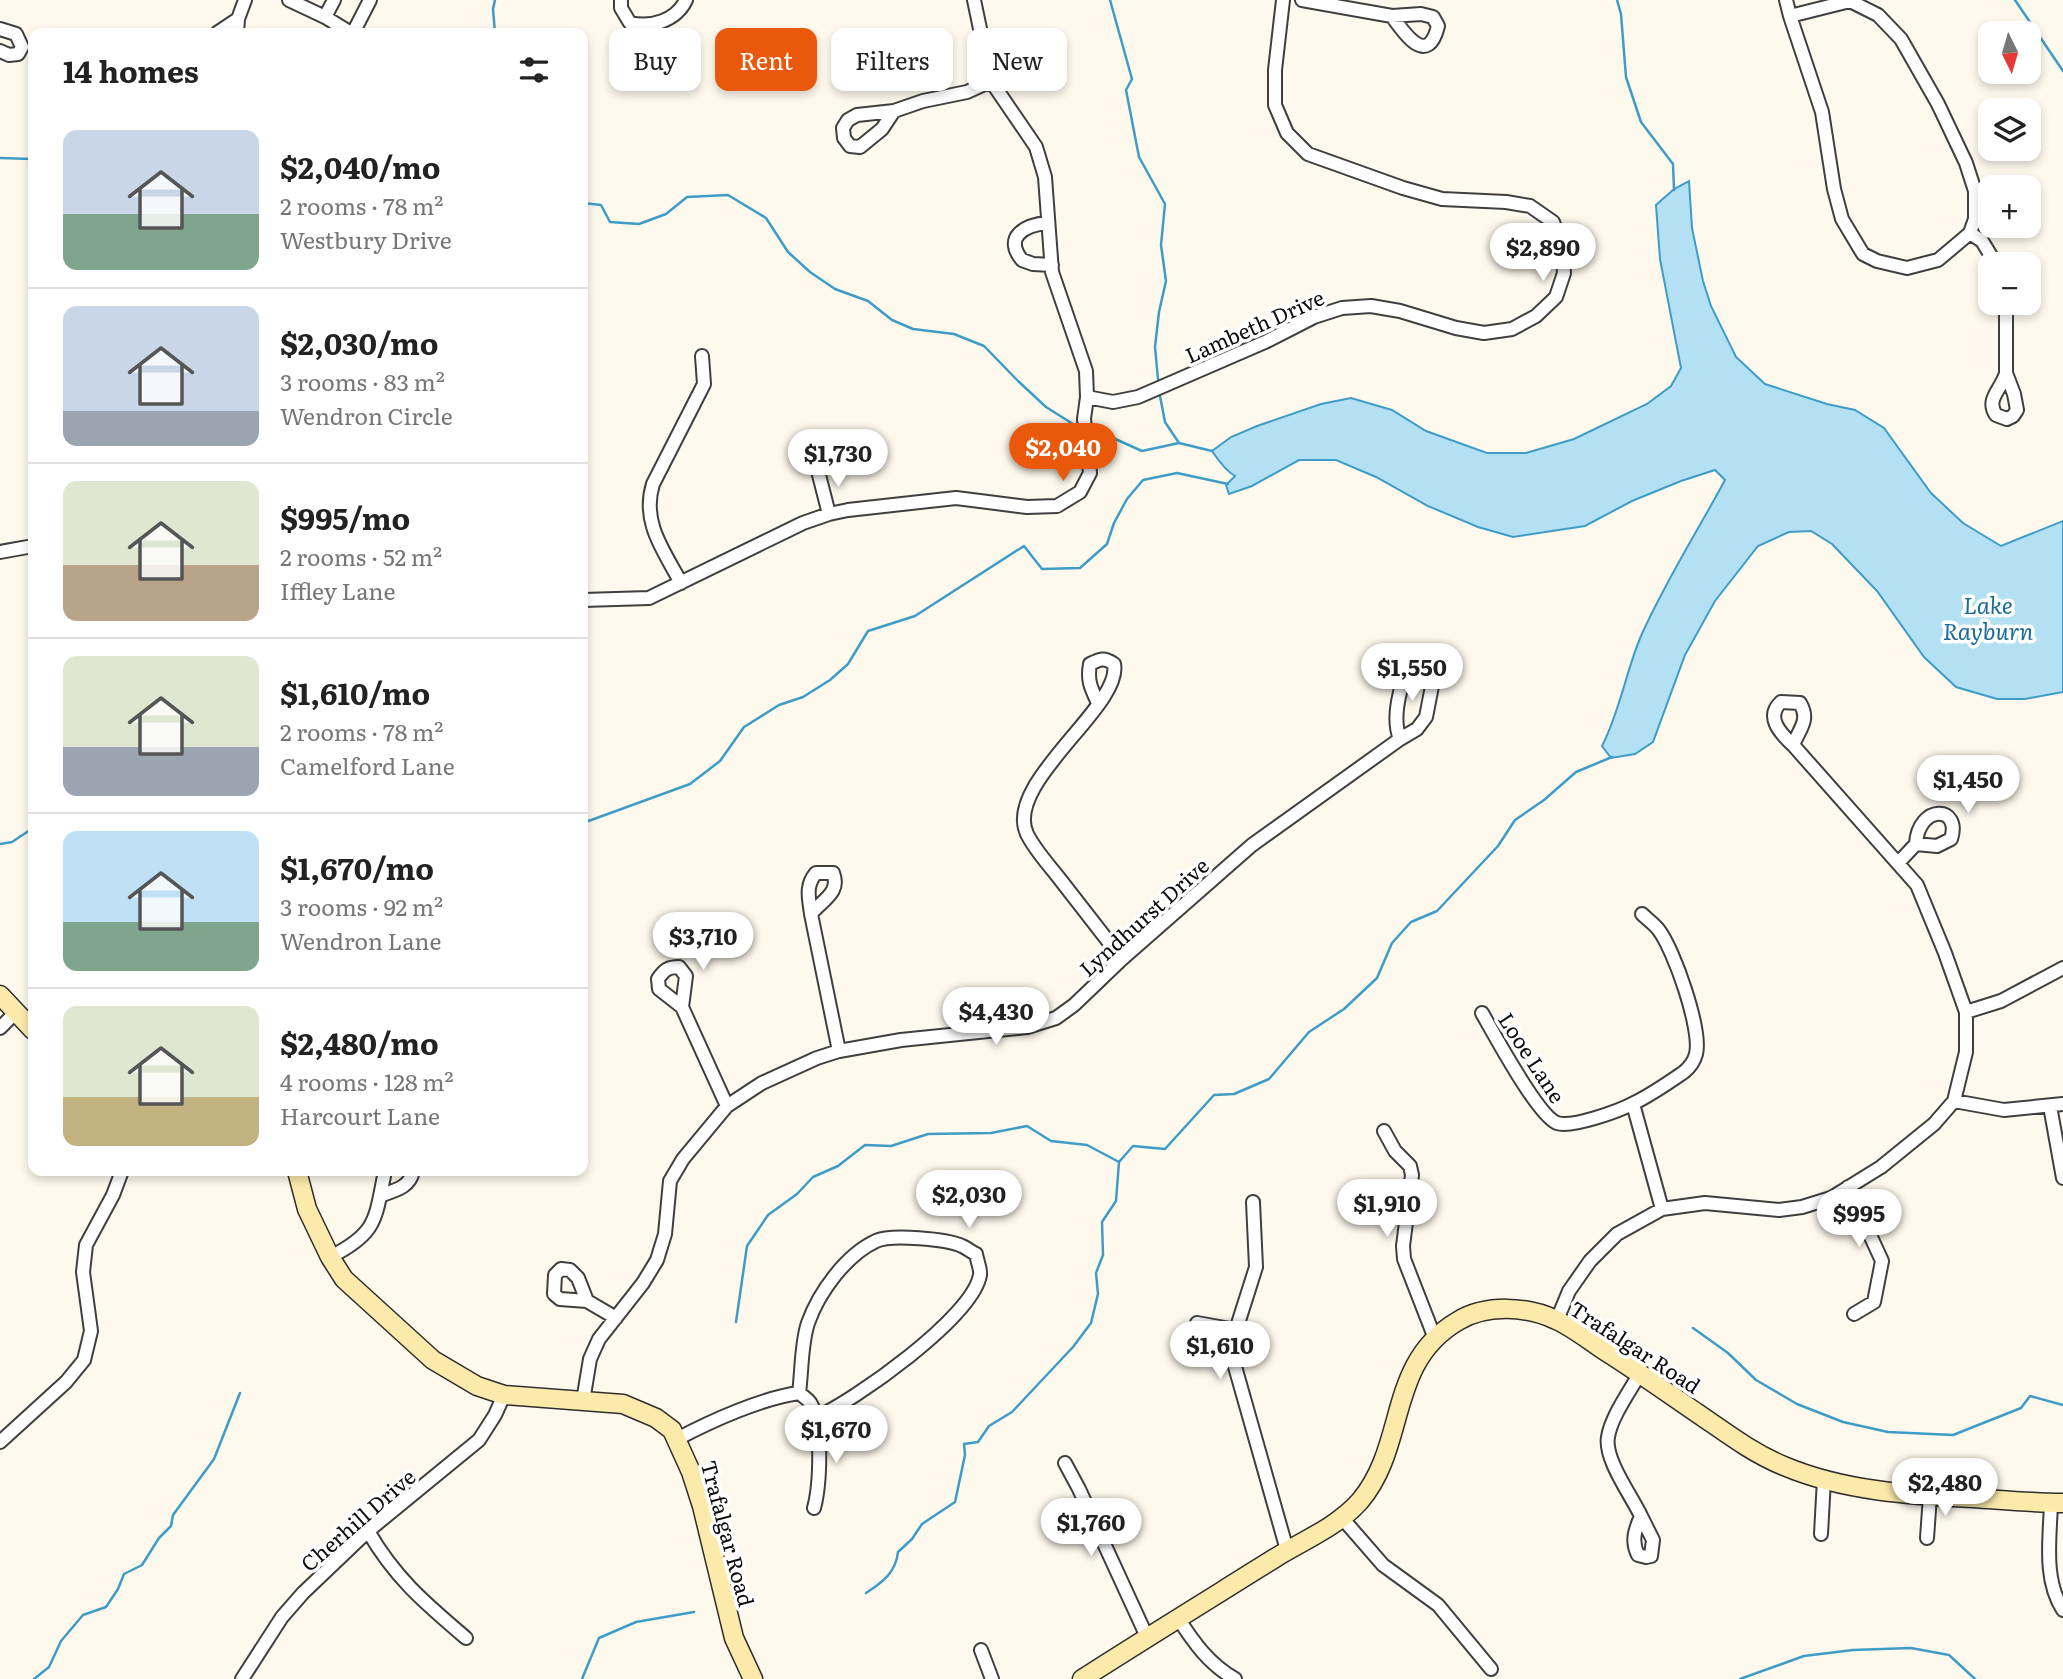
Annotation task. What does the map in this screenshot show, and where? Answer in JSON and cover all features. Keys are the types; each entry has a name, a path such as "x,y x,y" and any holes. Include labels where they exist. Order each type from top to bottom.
{"street":[{"path":"237,28 237,19 245,0"},
{"path":"289,0 344,28"},
{"path":"325,17 334,0"},
{"path":"355,28 370,0"},
{"path":"621,0 621,8 630,23 645,27 660,24 684,6 686,0"},
{"path":"974,0 980,28"},
{"name":"Lambeth Drive","path":"1087,397 1113,402 1138,397 1265,342 1314,317 1342,308 1371,306 1400,311 1456,328 1485,333 1512,329 1536,316 1556,297 1564,273 1562,247 1553,222 1530,206 1442,199 1403,188 1308,153 1287,133 1275,105 1275,69 1283,0"},
{"path":"1302,0 1392,16"},
{"path":"1786,0 1790,16 1822,113 1834,188 1842,219 1863,254 1877,261 1907,268 1938,260 1970,233 1975,219 1975,191 1966,163 1938,104 1901,39 1878,15 1850,1 1790,16"},
{"path":"224,28 237,19"},
{"path":"0,29 16,34 23,47 18,54 9,55 0,51"},
{"path":"894,111 923,101 969,91"},
{"path":"588,600 649,598 829,513 956,498 1027,507 1057,506 1080,492 1090,473 1084,419 1086,371 1066,316 1052,265 1045,177 1036,147 998,91"},
{"path":"1047,223 1025,228 1016,239 1015,246 1022,260 1033,264 1052,265"},
{"path":"1970,233 1982,241 1989,252"},
{"path":"2006,315 2007,373"},
{"path":"681,583 653,529 648,512 648,499 704,384 702,356"},
{"path":"818,471 829,513"},
{"path":"0,552 28,547"},
{"name":"Lyndhurst Drive","path":"583,1401 590,1359 599,1339 643,1283 657,1260 665,1234 670,1181 683,1159 727,1106 762,1083 839,1051 1027,1027 1056,1018 1074,1005 1122,959 1252,845 1400,738 1417,729 1426,717 1433,681 1429,668 1420,662 1408,666 1402,682 1395,726 1400,738"},
{"path":"1098,703 1035,785 1024,809 1026,832 1122,959"},
{"path":"1557,1320 1569,1291 1590,1261 1617,1234 1662,1209 1705,1203 1779,1210 1802,1207 1831,1198 1881,1167 1934,1124 1954,1101 1966,1052 1966,1012 1917,885 1793,745"},
{"path":"1899,862 1916,844"},
{"path":"811,914 839,1051"},
{"name":"Looe Lane","path":"1482,1013 1546,1116 1553,1121 1568,1125 1633,1104 1692,1065 1697,1045 1678,970 1658,929 1642,914"},
{"path":"1966,1012 2001,1001 2063,968"},
{"path":"0,995 28,1025"},
{"path":"682,1007 727,1106"},
{"path":"0,1028 15,1013"},
{"path":"1954,1101 2004,1110 2057,1105 2063,1178"},
{"path":"1633,1104 1662,1209"},
{"path":"1384,1131 1395,1151 1409,1166 1412,1175 1403,1246 1404,1259 1434,1336"},
{"path":"0,1442 66,1382 84,1360 91,1331 83,1272 86,1244 113,1195 120,1176"},
{"name":"Trafalgar Road","path":"298,1176 307,1209 344,1279 433,1360 477,1386 503,1395 624,1404 656,1418 672,1430 702,1506 734,1638 752,1679"},
{"path":"330,1257 364,1236 375,1220 384,1176"},
{"path":"382,1195 406,1185 412,1176"},
{"path":"1847,1187 1882,1261 1874,1303 1854,1314"},
{"path":"1253,1202 1256,1268 1236,1330 1232,1356 1287,1550"},
{"path":"799,1393 807,1324 820,1298 856,1253 879,1239 934,1238 961,1245 976,1254 980,1274 972,1296 950,1320 884,1377 830,1412 815,1418"},
{"path":"587,1301 616,1318"},
{"name":"Trafalgar Road","path":"1082,1679 1287,1550 1343,1519 1376,1479 1408,1378 1421,1353 1434,1336 1478,1312 1502,1309 1531,1311 1557,1320 1640,1373 1747,1448 1784,1466 1824,1479 1876,1490 1930,1496 2057,1503"},
{"path":"1197,1323 1236,1330"},
{"path":"1640,1373 1608,1436 1609,1455 1641,1516"},
{"path":"799,1393 811,1404 815,1418 819,1489 814,1508"},
{"path":"677,1439 697,1428 782,1396 799,1393"},
{"name":"Cherhill Drive","path":"242,1679 282,1617 325,1571 368,1531 479,1440 491,1422 503,1395"},
{"path":"1065,1463 1147,1637"},
{"path":"1821,1534 1824,1479"},
{"path":"1927,1538 1930,1496"},
{"path":"2057,1503 2050,1570 2056,1600 2063,1610"},
{"path":"1343,1519 1383,1565 1438,1605 1491,1669"},
{"path":"368,1531 383,1557 412,1592 466,1638"},
{"path":"1178,1618 1197,1647 1218,1669 1235,1679"},
{"path":"981,1650 992,1679"}],"water":[{"name":"Lake Rayburn","path":"1689,181 1692,228 1711,306 1736,357 1765,384 1855,410 1884,428 1931,493 1963,523 2001,546 2063,521 2063,692 2025,699 1997,699 1956,687 1924,657 1877,591 1832,544 1811,531 1789,532 1758,546 1715,601 1685,655 1653,742 1635,754 1611,758 1602,746 1614,719 1636,649 1660,596 1725,480 1715,470 1632,501 1585,526 1513,537 1478,527 1428,506 1376,477 1336,460 1299,460 1252,486 1229,494 1226,485 1235,476 1212,451 1231,437 1321,404 1351,398 1392,410 1426,431 1487,453 1526,453 1574,439 1647,404 1671,386 1681,368 1660,259 1656,205 1674,189"}],"waterway":[{"path":"495,0 495,28"},
{"path":"1110,0 1132,79 1126,90 1139,157 1165,204 1161,245 1166,281 1155,347 1158,379"},
{"path":"1617,0 1621,14 1626,77 1641,122 1673,164 1674,190"},
{"path":"2015,0 2063,71"},
{"path":"0,158 28,159"},
{"path":"588,204 601,205 610,222 639,224 666,214 687,197 728,195 766,218 788,252 810,272 835,289 868,301 892,320 913,329 954,334 984,346 1046,407 1073,424"},
{"path":"1160,396 1165,422 1179,443"},
{"path":"1093,429 1142,451 1179,443 1212,451"},
{"path":"588,821 690,784 720,761 744,727 779,705 803,697 830,680 848,664 868,631 915,616 1024,546 1042,569 1080,568 1107,544 1114,523 1127,499 1143,480 1177,473 1228,484"},
{"path":"866,1593 888,1576 895,1565 898,1552 912,1539 922,1524 955,1502 965,1455 964,1444 978,1442 989,1426 1012,1412 1073,1347 1091,1323 1098,1294 1096,1273 1103,1255 1102,1222 1116,1201 1119,1162 1133,1146 1165,1149 1214,1095 1234,1094 1269,1079 1309,1032 1344,1009 1377,978 1392,943 1411,922 1437,911 1498,846 1515,820 1544,800 1576,772 1612,757"},
{"path":"0,844 12,842 28,831"},
{"path":"736,1322 747,1246 768,1215 797,1194 813,1177 838,1166 865,1145 891,1146 928,1134 991,1133 1027,1126 1051,1141 1087,1145 1119,1162"},
{"path":"1693,1328 1728,1353 1756,1380 1797,1404 1843,1422 1888,1432 1953,1435 2021,1408 2030,1396 2063,1405"},
{"path":"34,1679 49,1667 61,1641 83,1615 106,1607 124,1574 142,1565 159,1538 171,1526 173,1515 214,1459 240,1393"},
{"path":"582,1679 599,1638 636,1622 694,1612"},
{"path":"1740,1679 1804,1656 1853,1650 1911,1648 1949,1655 1975,1679"}]}
